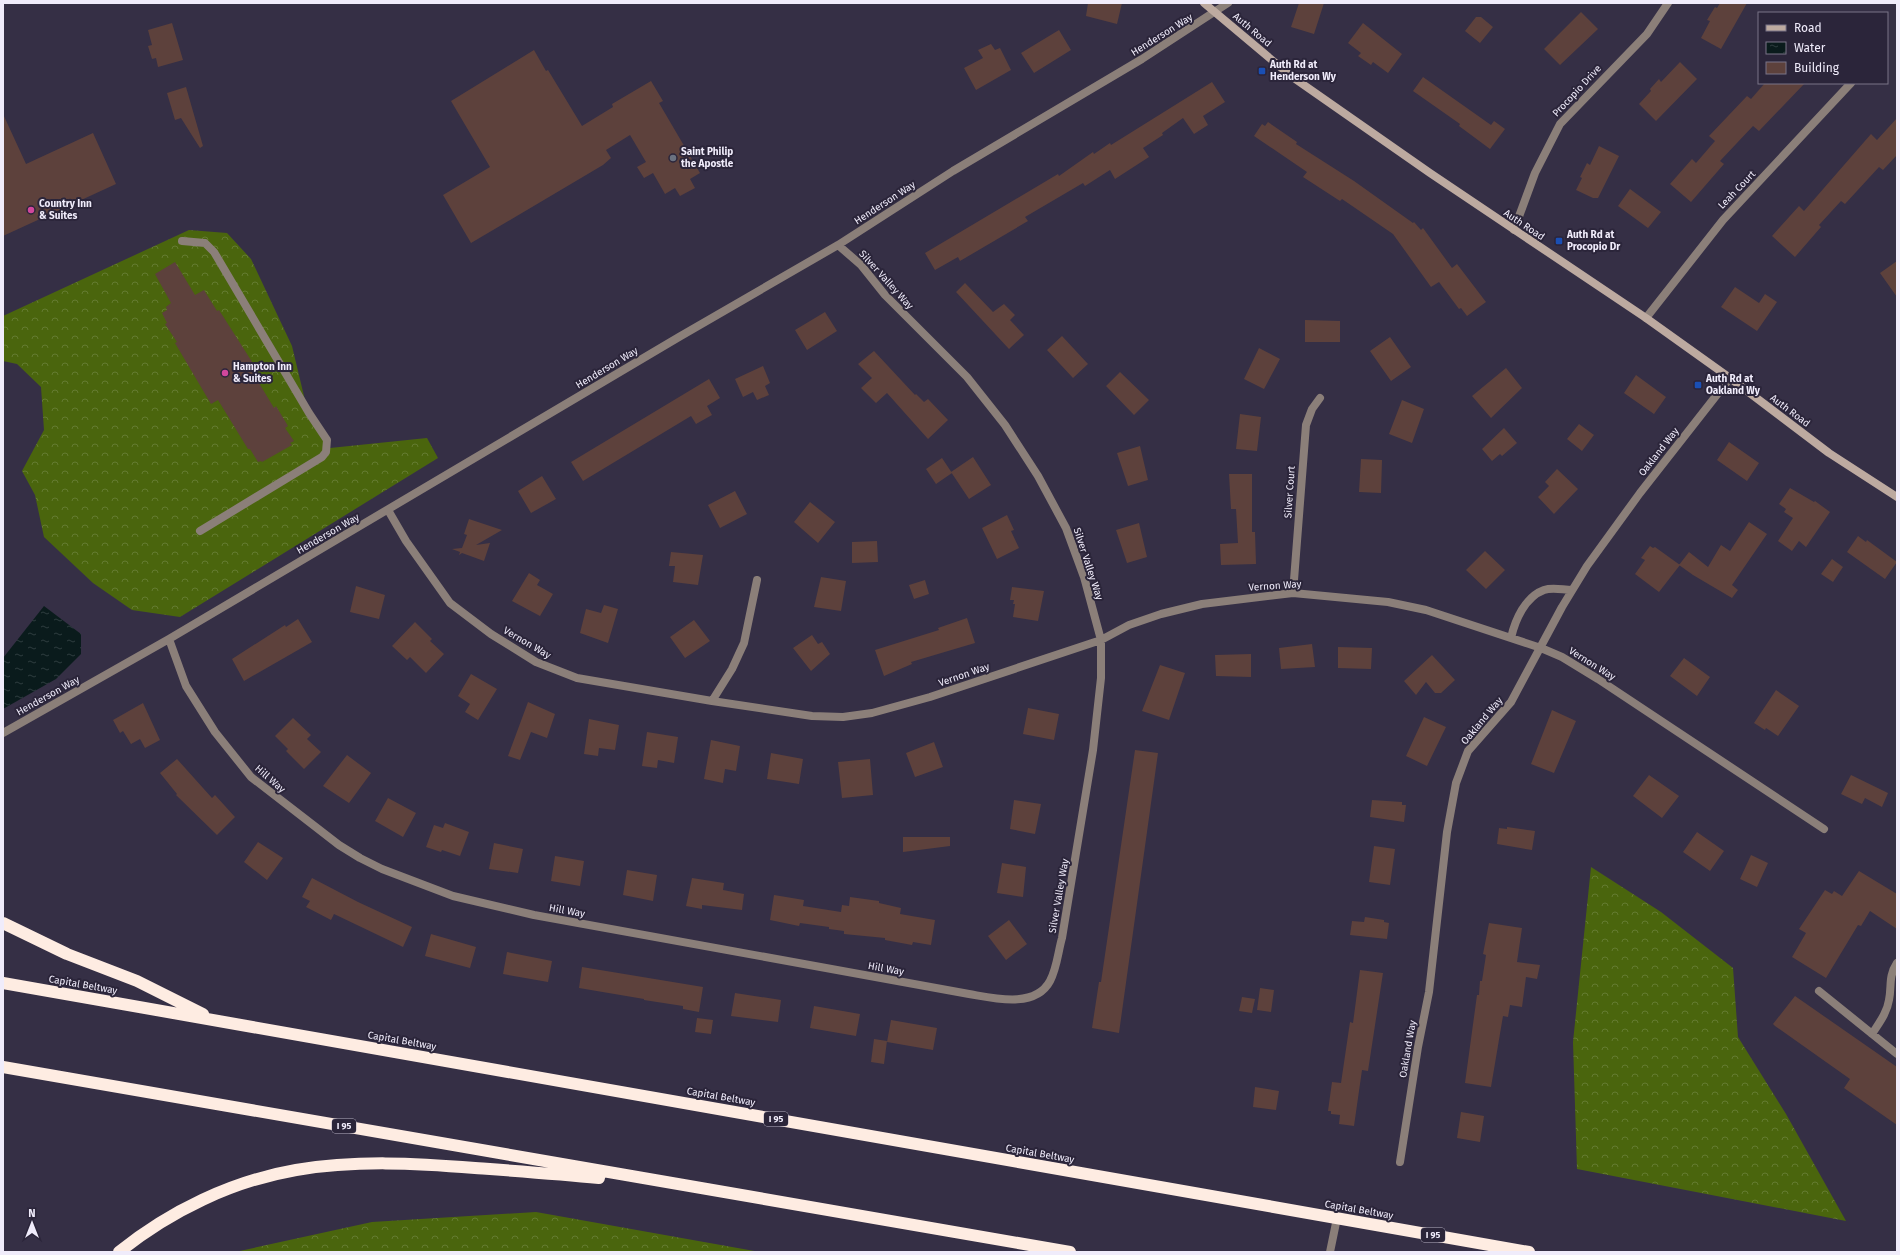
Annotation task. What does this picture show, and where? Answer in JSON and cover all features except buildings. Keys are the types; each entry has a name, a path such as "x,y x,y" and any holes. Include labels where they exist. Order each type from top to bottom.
{"highway":[{"path":"3,923 67,954 137,981 215,1020"},
{"name":"Capital Beltway","path":"3,983 1530,1252"},
{"name":"I 95","path":"3,1066 1070,1252"},
{"path":"119,1252 148,1229 181,1210 255,1180 296,1170 342,1165 422,1164 685,1185"}],"main road":[{"name":"Auth Road","path":"1204,3 1291,76 1514,230 1646,318 1730,378 1830,453 1897,497"}],"street":[{"name":"Henderson Way","path":"3,733 169,639 679,337 838,245 953,171 1142,59 1228,3"},
{"name":"Procopio Drive","path":"1514,230 1535,173 1560,124 1647,34 1668,3"},
{"name":"Leah Court","path":"1646,318 1723,220 1850,84"},
{"path":"182,241 204,243 214,252 309,413 327,440 326,452 322,457 200,531"},
{"name":"Silver Valley Way","path":"838,245 861,265 885,295 967,377 1005,425 1038,476 1066,528 1084,577 1100,640 1101,678 1093,750 1068,904 1055,967"},
{"name":"Oakland Way","path":"1400,1162 1418,1047 1429,992 1447,832 1456,783 1468,751 1511,702 1572,590 1587,566 1640,493 1730,378"},
{"name":"Silver Court","path":"1293,593 1306,425 1312,409 1320,398"},
{"name":"Vernon Way","path":"388,510 406,541 450,603 491,634 536,662 577,678 812,716 843,717 872,713 930,697 1100,640 1129,625 1168,612 1202,604 1293,593 1388,602 1426,610 1541,648 1562,657 1598,679 1824,829"},
{"path":"712,701 732,669 744,643 757,580"},
{"path":"1511,638 1518,617 1538,594 1553,589 1572,590"},
{"name":"Hill Way","path":"169,639 176,662 186,686 215,732 251,777 272,795 354,855 406,879 454,896 534,916 1001,1000 1026,998 1040,992 1049,982 1055,967"},
{"path":"1872,1034 1885,1014 1890,999 1890,978 1897,963"},
{"path":"1819,991 1897,1054"},
{"path":"1330,1252 1337,1218"}],"green space":[{"path":"189,230 227,233 251,259 292,346 309,417 330,448 427,438 438,458 180,617 132,610 93,583 44,537 35,495 22,471 44,430 41,387 17,364 3,361 3,316"},
{"path":"1591,867 1661,912 1733,968 1738,1037 1786,1114 1846,1221 1577,1169 1573,1042"},
{"path":"536,1212 760,1252 235,1252 372,1222"}],"water":[{"path":"44,606 81,634 81,654 56,679 3,709 3,658"}],"place":[{"name":"Auth Rd at Henderson Wy","path":"1262,71"},
{"name":"Saint Philip the Apostle","path":"673,158"},
{"name":"Country Inn & Suites","path":"31,210"},
{"name":"Auth Rd at Procopio Dr","path":"1559,241"},
{"name":"Hampton Inn & Suites","path":"225,373"},
{"name":"Auth Rd at Oakland Wy","path":"1698,385"}]}
